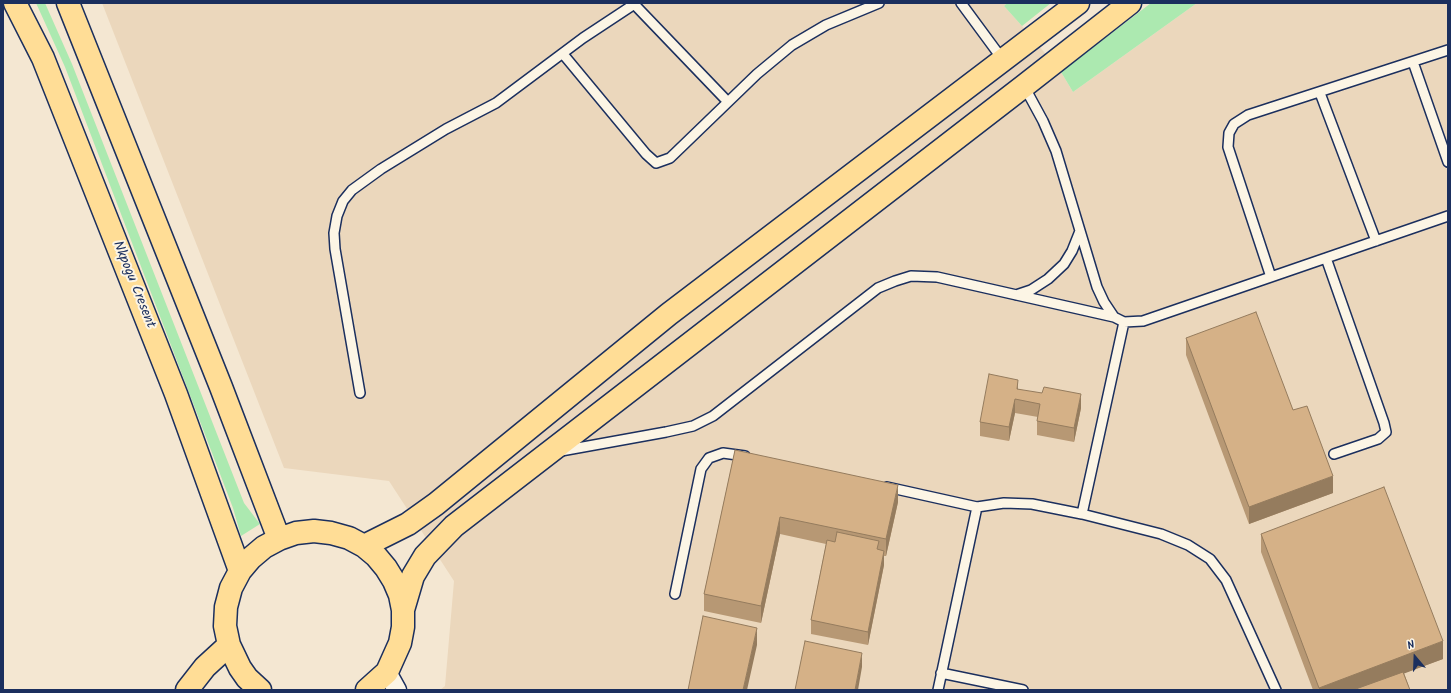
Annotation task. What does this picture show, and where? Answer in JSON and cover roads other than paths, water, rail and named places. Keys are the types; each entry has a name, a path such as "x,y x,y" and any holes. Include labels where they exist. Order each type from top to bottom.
{"main road":[{"name":"Nkpogu Cresent","path":"15,3 43,58 176,394 240,571"},
{"path":"68,3 218,380 279,539"},
{"path":"364,546 408,524 436,504 669,314 1078,3"},
{"path":"403,610 413,576 425,556 454,526 1130,3"},
{"path":"260,690 240,668 229,645 225,626 226,607 231,588 240,571 251,558 264,547 279,539 296,533 314,531 332,533 349,538 364,546 376,556 386,568 400,595 403,610 403,627 392,681 367,690"},
{"path":"187,690 205,667 229,645"}],"lane":[{"path":"563,54 646,154 656,163 670,158 757,74 792,46 826,25 879,3"},
{"path":"961,3 1004,60"},
{"path":"360,393 335,249 334,233 337,216 344,201 352,190 381,169 446,129 496,103 583,38 635,4 728,102"},
{"path":"1271,277 1228,147 1228,133 1234,124 1248,116 1448,50"},
{"path":"1413,62 1448,162"},
{"path":"1024,86 1043,121 1056,151 1097,287 1104,302 1114,317"},
{"path":"1320,92 1376,241"},
{"path":"548,453 693,426 713,416 878,288 895,280 912,276 938,277 1114,317 1124,322 1143,321 1448,216"},
{"path":"1016,295 1032,290 1048,279 1064,264 1072,251 1080,231"},
{"path":"1326,258 1384,422 1386,432 1378,439 1334,454"},
{"path":"1082,514 1124,322"},
{"path":"675,594 701,469 709,458 723,453 751,457"},
{"path":"882,486 977,507 1004,503 1032,504 1082,514 1161,534 1188,545 1210,560 1226,580 1276,690"},
{"path":"938,690 977,507"},
{"path":"942,673 1023,690"}]}
